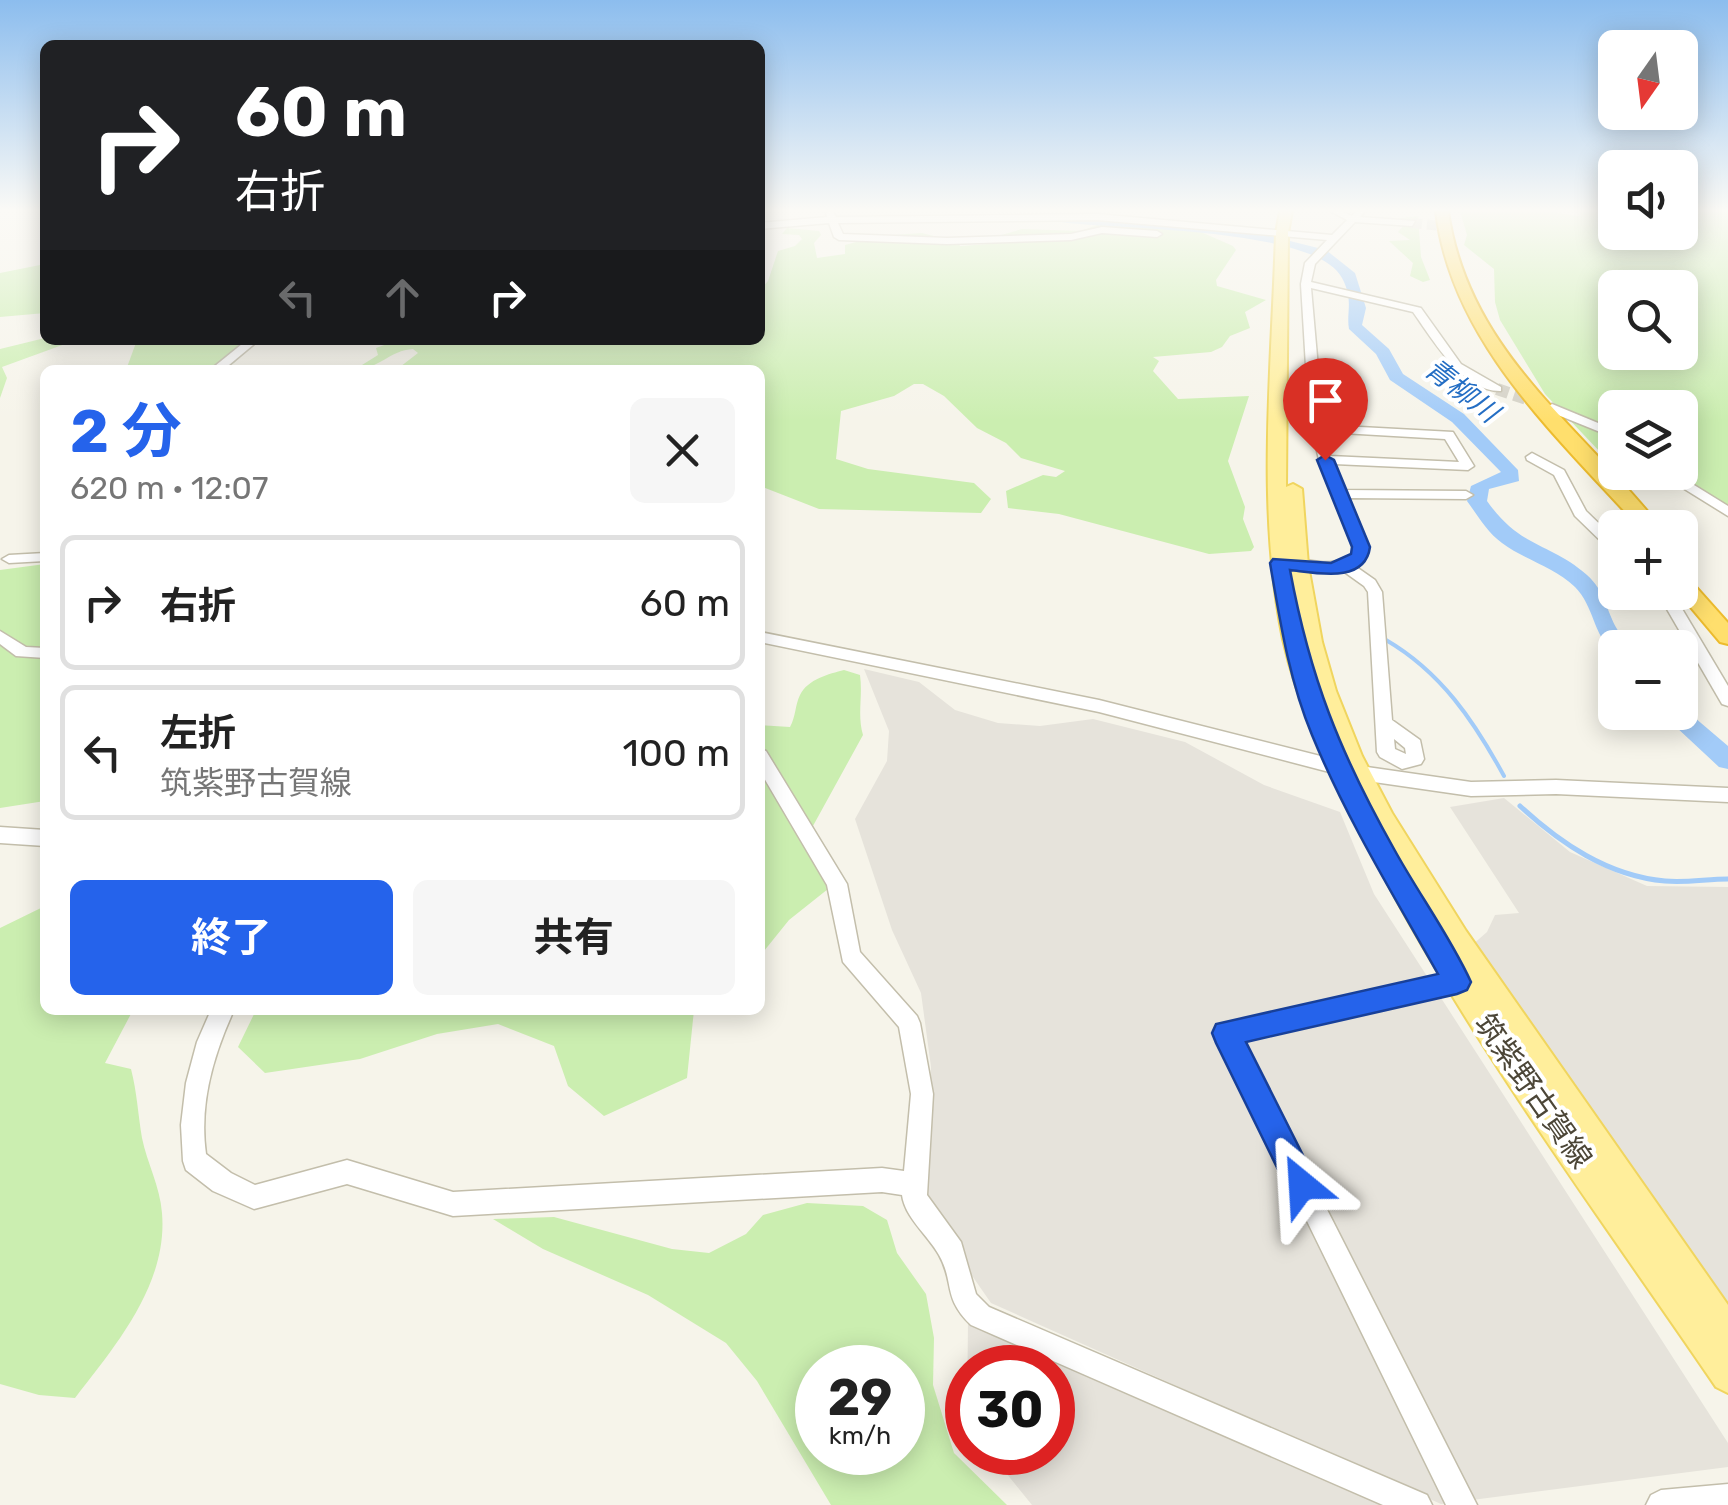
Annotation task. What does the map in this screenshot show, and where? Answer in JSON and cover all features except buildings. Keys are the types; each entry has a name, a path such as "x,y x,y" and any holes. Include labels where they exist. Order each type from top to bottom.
{"highway":[{"path":"1443,281 1482,351 1618,510"},
{"path":"1458,281 1478,322 1538,402 1634,510"},
{"path":"1698,580 1728,614"},
{"path":"1698,603 1728,637"}],"main road":[{"name":"筑紫野古賀線","path":"1286,281 1277,526 1289,564 1306,688 1470,980 1728,1376"},
{"name":"筑紫野古賀線","path":"1470,980 1728,1335"}],"street":[{"path":"1347,566 1360,556 1361,547 1325,460 1318,428 1306,284 1417,310 1457,366 1497,389"},
{"path":"221,365 247,345"},
{"path":"1552,408 1598,427"},
{"path":"1318,428 1448,435 1468,466 1325,460"},
{"path":"1532,456 1559,472 1580,514 1598,531"},
{"path":"1693,490 1728,512"},
{"path":"1338,494 1466,495"},
{"path":"10,559 40,558"},
{"path":"1289,564 1347,566 1370,583 1374,592 1385,723"},
{"path":"1675,610 1728,700"},
{"path":"0,636 22,652 40,653"},
{"path":"765,638 1099,706 1350,771 1471,788 1556,787 1728,796"},
{"path":"765,764 837,884 850,956 909,1023 922,1094 913,1184 919,1210 952,1251 966,1301 980,1316 1417,1505"},
{"path":"0,835 40,838"},
{"path":"1462,1505 1226,1033 1470,980"},
{"path":"220,1015 211,1028 190,1139 195,1160 222,1182 254,1197 347,1172 453,1204 882,1180 913,1184"},
{"path":"1661,1505 1728,1499"}],"shaded area":[{"path":"864,669 919,682 955,710 998,723 1040,726 1093,719 1185,742 1264,785 1340,812 1374,894 1728,1443 1728,1467 1441,1504 991,1303 923,1205 931,1067 921,993 892,930 855,819 887,761 889,731"},
{"path":"1504,798 1570,852 1647,886 1728,887 1728,1302 1471,946 1487,932 1495,915 1519,913 1450,807"},
{"path":"968,1320 1025,1345 968,1345"},
{"path":"1075,1367 1390,1505 1032,1505 1008,1475 1075,1475"}],"green space":[{"path":"0,281 40,281 40,313 0,317"},
{"path":"768,281 1216,281 1217,286 1266,300 1245,312 1250,328 1230,336 1222,347 1211,352 1153,357 1159,361 1153,371 1178,399 1249,396 1228,461 1254,547 1251,551 1209,554 1059,514 1008,508 1006,491 1043,475 1056,477 1065,471 1021,458 1006,443 977,428 944,396 923,384 841,411 836,459 868,469 974,483 991,499 981,513 819,509 765,488 765,365 402,365 418,353 413,349 374,365 362,365 378,355 376,348 384,345 765,345"},
{"path":"1494,281 1598,281 1598,370 1698,370 1698,281 1728,281 1728,508 1697,490 1698,390 1598,390 1598,450 1545,394 1500,320"},
{"path":"40,339 40,345 62,345 2,367 7,378 0,398 0,349"},
{"path":"135,345 245,345 231,365 128,365"},
{"path":"40,565 40,802 0,808 0,570"},
{"path":"844,670 860,675 863,735 808,835 828,889 789,920 765,950 765,725 790,727 798,699 819,678"},
{"path":"40,908 40,1015 130,1015 105,1063 131,1069 142,1138 159,1193 162,1239 148,1289 122,1335 75,1398 39,1395 0,1384 0,928"},
{"path":"254,1015 693,1015 687,1078 604,1116 568,1086 554,1046 498,1024 437,1034 360,1059 265,1073 238,1047"},
{"path":"807,1203 863,1206 887,1220 897,1253 926,1294 934,1338 933,1385 945,1424 945,1475 976,1475 1007,1505 831,1505 813,1475 925,1475 925,1345 795,1345 795,1445 757,1381 726,1343 648,1295 543,1249 493,1219 554,1217 672,1249 709,1253 746,1234 763,1215"}],"waterway":[{"name":"青柳川","path":"1351,281 1359,308 1354,326 1383,352 1396,377 1458,418 1509,470 1512,477 1480,486 1477,501 1487,515 1508,538 1580,579 1598,603 1606,630"},
{"path":"1386,640 1423,667 1454,699 1504,776"},
{"name":"青柳川","path":"1693,730 1728,760"},
{"path":"1520,806 1568,845 1624,872 1665,881 1728,879"}],"tunnel":[{"path":"1497,389 1544,405"}],"route":[{"path":"1302,1185 1226,1033 1457,982 1384,856 1323,734 1294,642 1280,563 1331,569 1347,566 1360,556 1361,547 1325,460"}]}
